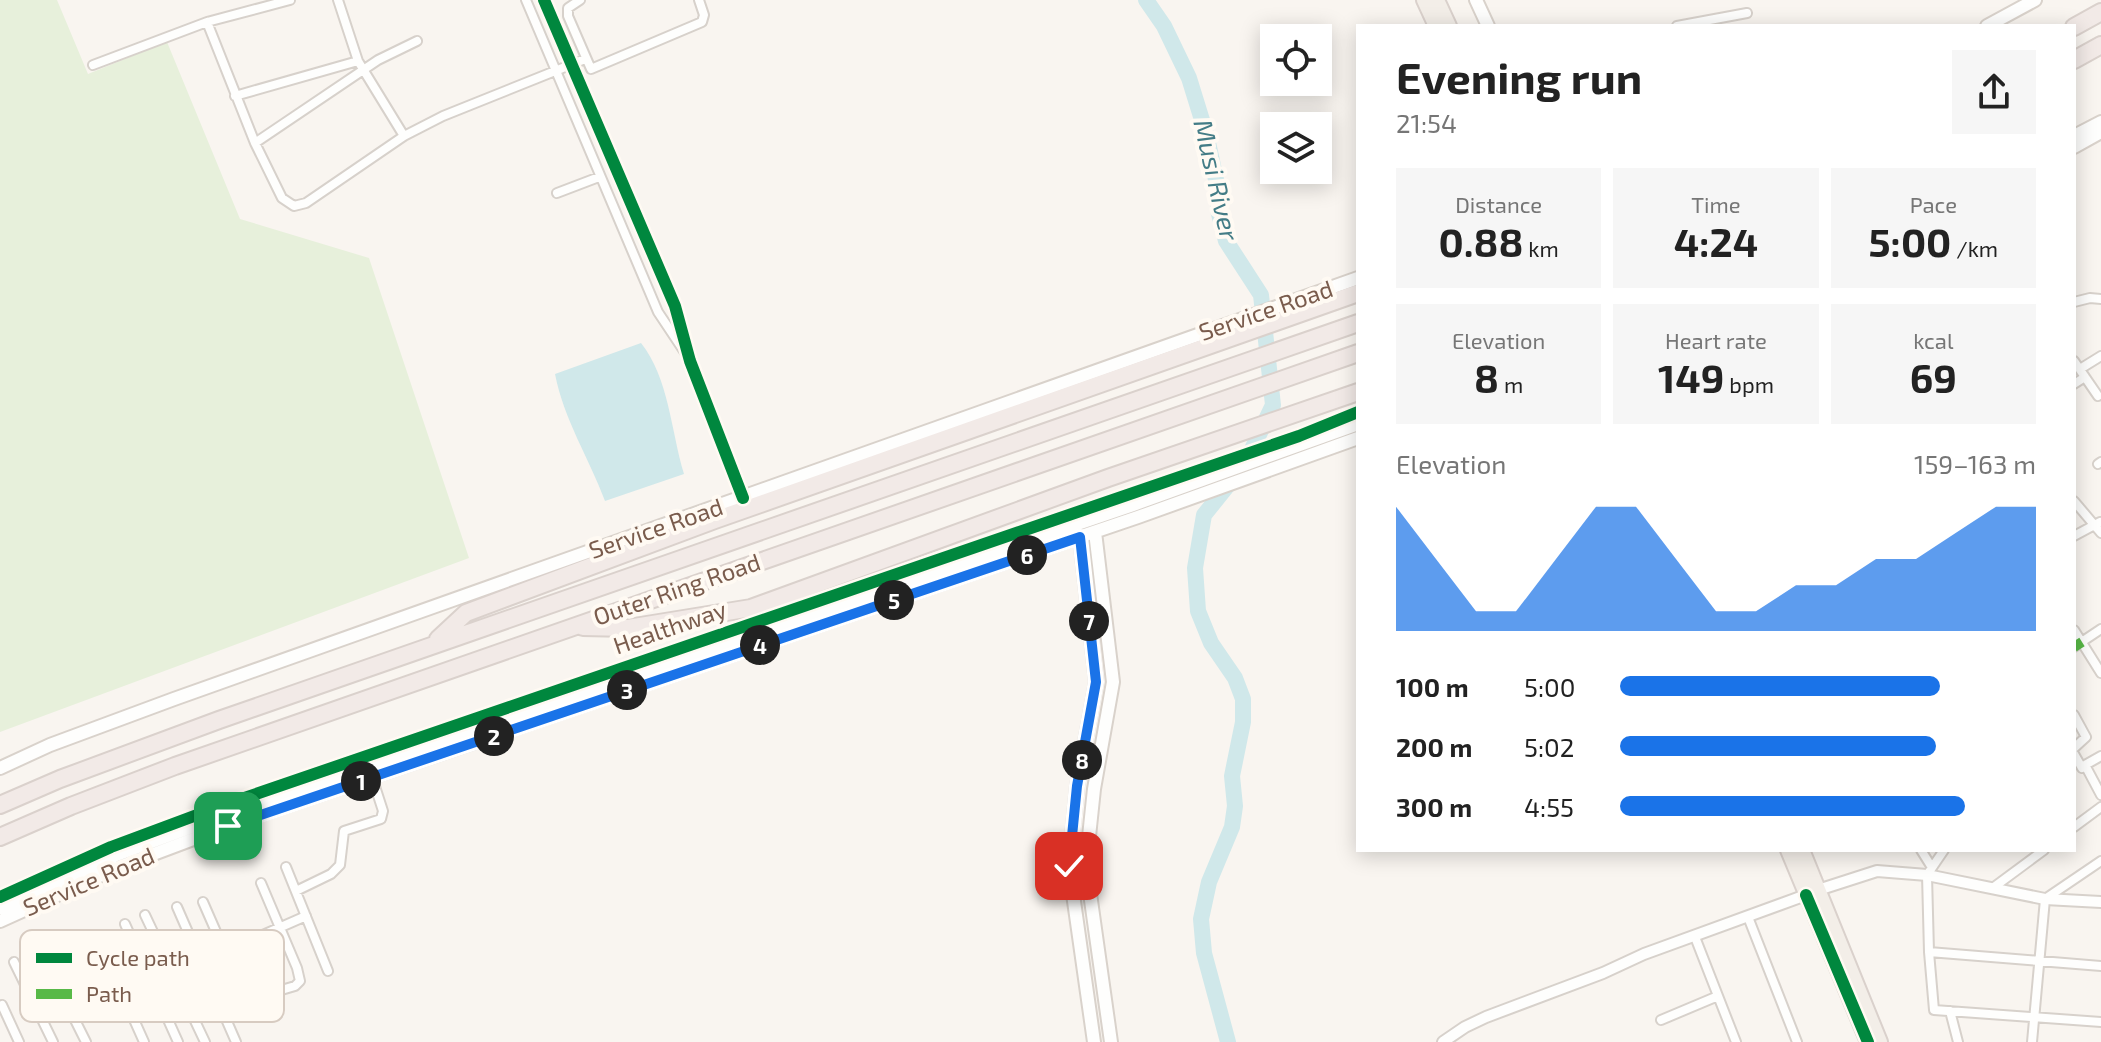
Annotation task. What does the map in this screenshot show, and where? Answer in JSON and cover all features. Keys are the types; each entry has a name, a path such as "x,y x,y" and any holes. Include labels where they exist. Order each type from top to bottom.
{"highway":[{"path":"2076,26 2101,12"},
{"path":"2076,59 2101,45"},
{"path":"432,645 466,613 715,520 1194,352 1319,300 1356,293"},
{"name":"Outer Ring Road","path":"0,805 114,758 432,645 1356,324"},
{"name":"Outer Ring Road","path":"0,837 162,771 1356,354"},
{"path":"573,627 628,628 751,608 1108,478 1356,393"}],"main road":[{"path":"1424,0 1435,24"},
{"path":"1437,0 1448,24"},
{"path":"1476,0 1487,24"},
{"path":"1991,24 2035,0"},
{"path":"2076,135 2101,122"},
{"path":"2076,146 2101,132"},
{"name":"Service Road","path":"0,768 50,745 174,699 1132,358 1319,300 1356,279"},
{"name":"Service Road","path":"1305,452 1356,425"},
{"name":"Service Road","path":"0,908 114,856 224,815 1305,452 1356,439"},
{"name":"Service Road","path":"0,921 70,887 166,848 1095,532 1136,511"},
{"path":"1095,532 1113,682 1094,789 1086,865 1111,1042"},
{"path":"1080,537 1096,682 1077,786 1069,866 1094,1042"},
{"path":"1789,852 1812,892 1880,1042"},
{"path":"1802,852 1812,892 1868,1042"}],"street":[{"path":"93,65 207,22 290,0"},
{"path":"338,0 360,65 404,136"},
{"path":"526,0 658,312 690,361"},
{"path":"544,0 675,306 690,361 743,498"},
{"path":"580,0 570,5 567,11 589,67 597,68 702,22 704,15 699,0"},
{"path":"1688,24 1747,13"},
{"path":"207,22 255,143 282,198 294,206 306,203 404,136 443,116 585,59"},
{"path":"235,96 360,65 417,41"},
{"path":"564,49 579,44"},
{"path":"255,143 360,65"},
{"path":"570,106 586,99"},
{"path":"557,193 599,177"},
{"path":"620,225 637,218"},
{"path":"2076,302 2101,299"},
{"path":"2076,382 2101,356"},
{"path":"2076,364 2098,396"},
{"path":"2076,503 2098,523 2101,533"},
{"path":"2076,535 2098,523"},
{"path":"2101,629 2078,645 2101,673"},
{"path":"2076,719 2086,737 2076,746"},
{"path":"2101,756 2080,769 2101,795"},
{"path":"296,891 331,874 340,865 344,831 381,819 383,811 372,777"},
{"path":"2076,826 2101,807"},
{"path":"1922,852 1929,870 1929,952 1934,1010 2101,1022"},
{"path":"1929,870 1942,852"},
{"path":"1994,887 2041,852"},
{"path":"2045,899 2101,861"},
{"path":"286,867 328,971"},
{"path":"1443,1042 1486,1017 1603,973 1644,954 1877,871 1929,870 2045,899 2101,902"},
{"path":"261,883 281,930"},
{"path":"2032,1042 2045,899"},
{"path":"203,902 215,930"},
{"path":"177,907 187,930"},
{"path":"145,915 152,930"},
{"path":"273,930 306,916"},
{"path":"1748,917 1797,1042"},
{"path":"125,924 128,930"},
{"path":"1695,937 1736,1042"},
{"path":"284,938 300,981 284,989"},
{"path":"1929,952 2101,966"},
{"path":"14,962 20,974"},
{"path":"1661,1020 1718,996"},
{"path":"0,1006 19,1042"},
{"path":"1950,1011 1958,1042"},
{"path":"43,1022 53,1042"},
{"path":"76,1022 86,1042"},
{"path":"136,1022 144,1042"},
{"path":"169,1022 178,1042"},
{"path":"195,1022 205,1042"},
{"path":"227,1022 236,1042"}],"green space":[{"path":"0,0 57,0 88,74 167,42 240,219 369,258 469,558 0,732"}],"water":[{"path":"641,343 658,372 684,474 605,501 571,423 555,374"}],"waterway":[{"name":"Musi River","path":"1146,0 1164,26 1189,78 1206,133 1226,241 1261,295 1273,405 1245,464 1204,515 1195,568 1198,611 1211,643 1235,678 1243,699 1243,722 1232,776 1235,806 1232,827 1209,882 1201,919 1204,953 1228,1042"}],"marked path":[{"path":"2076,646 2082,642"}],"cycle path":[{"path":"544,0 675,306 690,361 743,498"},
{"name":"Healthway","path":"0,897 111,847 221,806 1299,436 1356,413"},
{"path":"1806,895 1868,1042"}],"route":[{"path":"228,826 1080,537 1096,682 1077,786 1069,866"}]}
